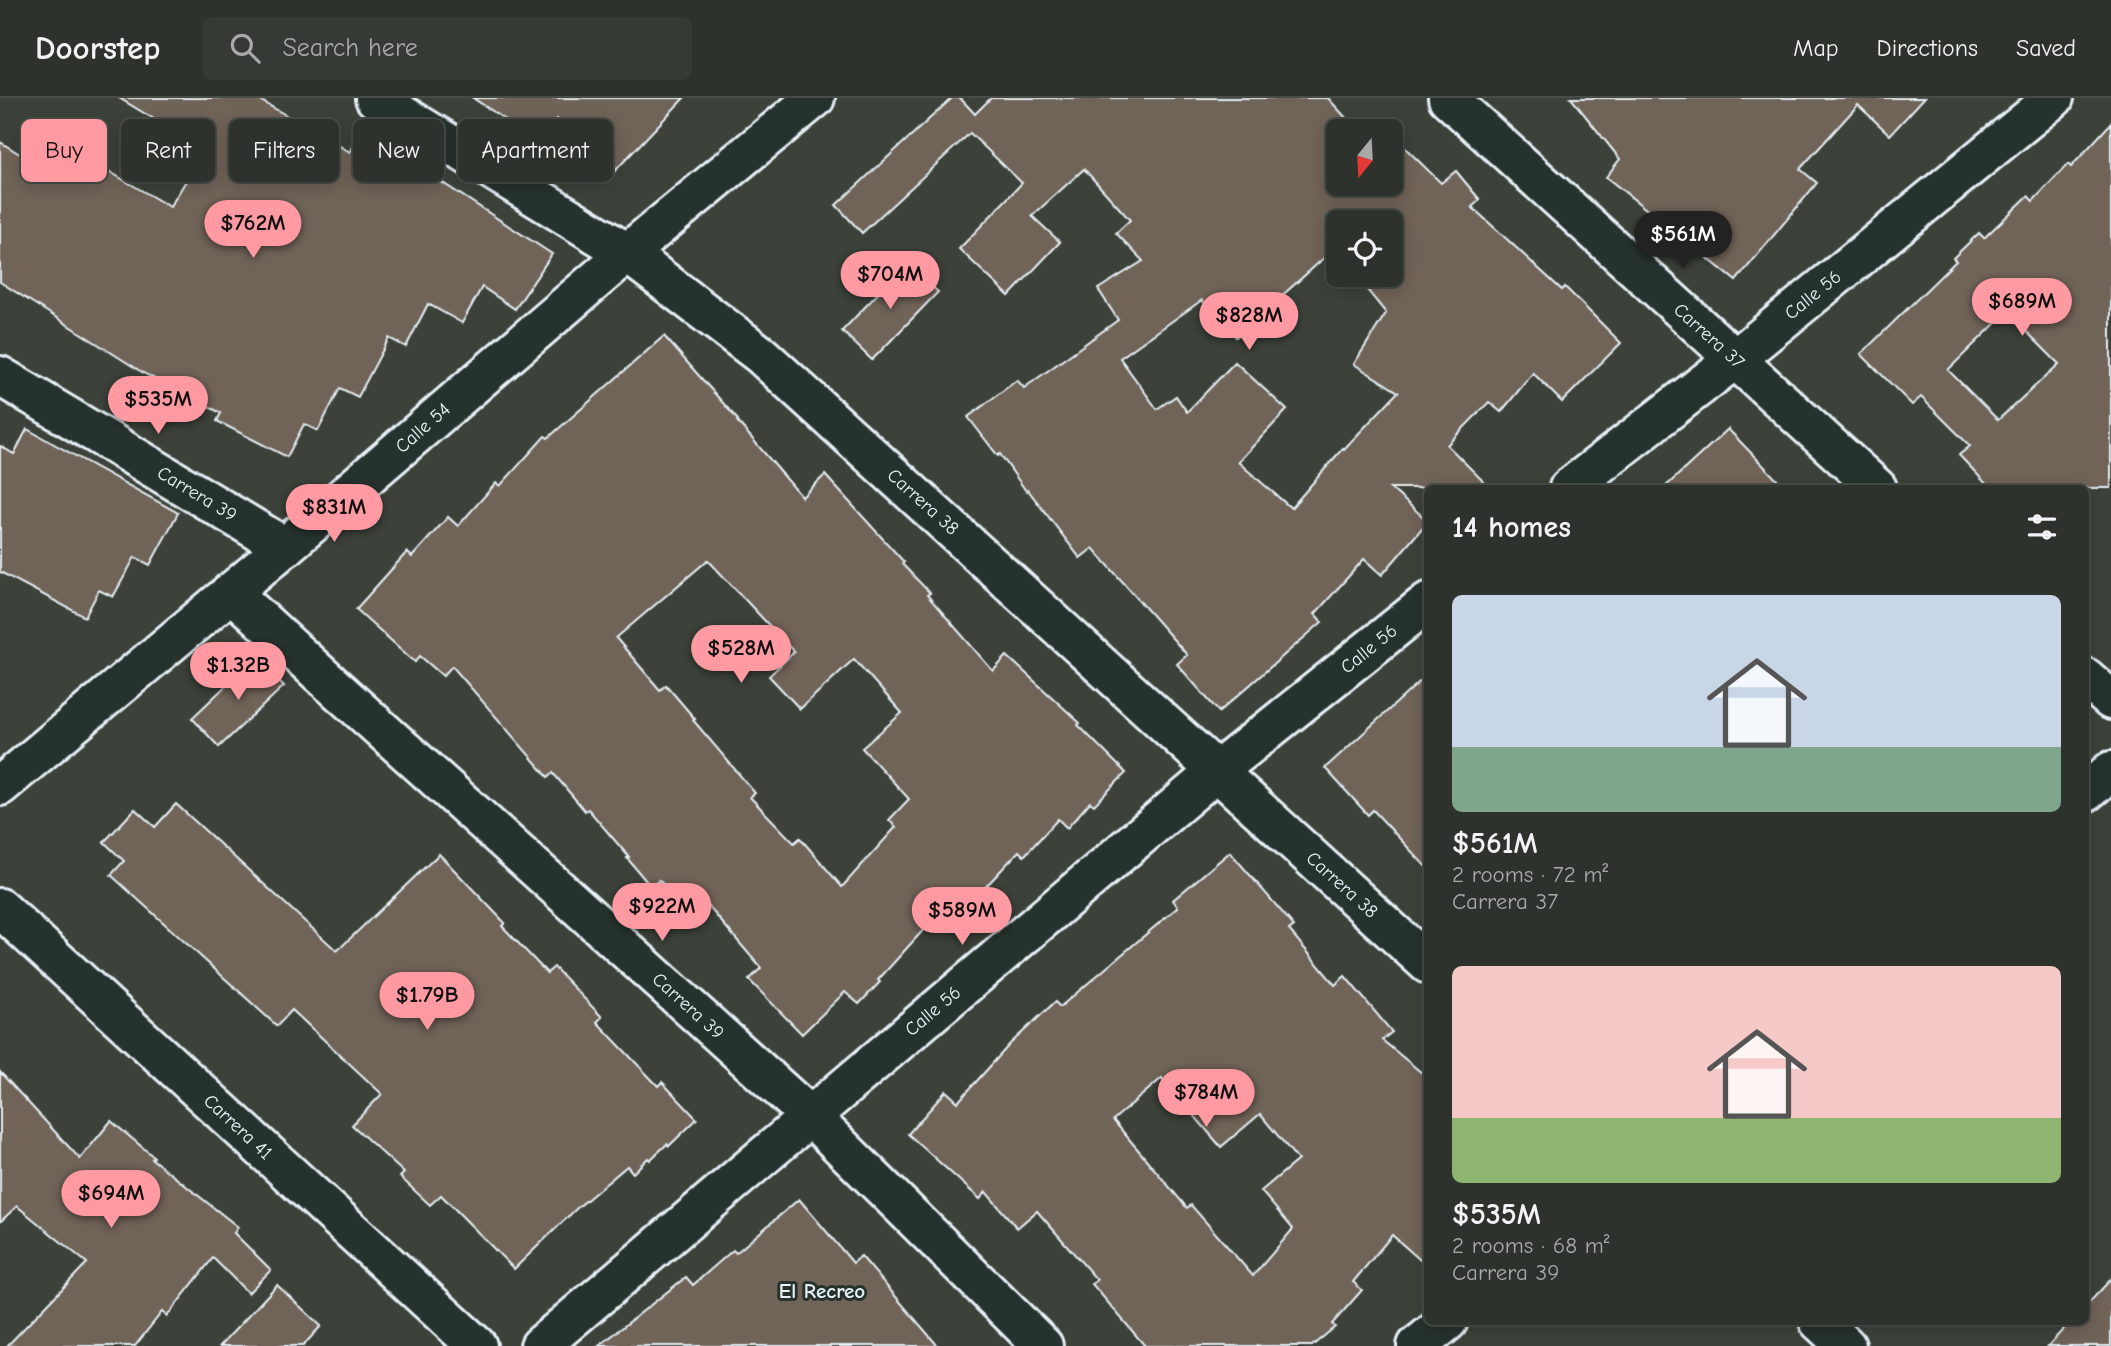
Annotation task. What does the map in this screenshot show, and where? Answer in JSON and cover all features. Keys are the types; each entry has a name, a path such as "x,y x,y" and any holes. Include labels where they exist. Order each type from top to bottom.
{"street":[{"name":"Carrera 38","path":"375,98 627,253 761,355 1424,960"},
{"name":"Calle 54","path":"0,786 285,547 627,253 815,98"},
{"name":"Carrera 37","path":"1448,98 1875,485"},
{"name":"Calle 56","path":"1573,485 1735,359 2054,98"},
{"name":"Carrera 39","path":"0,376 285,547"},
{"name":"Carrera 39","path":"231,592 810,1115 1043,1346"},
{"name":"Calle 56","path":"540,1346 1217,771 1424,604"},
{"path":"2089,681 2111,700"},
{"path":"2089,789 2111,771"},
{"name":"Carrera 41","path":"0,908 477,1346"},
{"path":"1417,1346 1443,1325"},
{"path":"1822,1325 1846,1346"}],"building":[{"path":"119,98 256,98 293,119 229,119 229,182 339,182 339,146 350,152 353,147 353,182 441,182 552,254 515,309 482,287 462,323 428,304 406,347 389,338 358,397 340,388 318,431 304,424 287,457 217,421 221,413 145,374 0,282 0,142 21,155 21,182 107,182 107,170 121,178 121,182 127,182 170,207 185,182 215,182 215,119 154,119"},
{"path":"473,98 684,98 613,173 613,119 504,119"},
{"path":"952,98 960,98 975,114 991,98 1328,98 1347,119 1326,119 1326,196 1404,196 1404,147 1441,183 1456,171 1480,200 1472,207 1562,290 1565,287 1621,343 1562,402 1533,373 1501,412 1489,402 1447,445 1487,485 1390,488 1424,518 1424,526 1382,575 1364,559 1315,614 1322,622 1219,712 1177,664 1187,655 1093,548 1080,558 968,417 1017,380 1024,388 1118,320 1098,289 1143,261 1116,233 1130,220 1084,169 1032,216 1060,242 1009,296 959,249 1022,183 970,133 862,233 836,205","holes":["1326,210 1403,210 1403,287 1365,287 1386,313 1354,364 1398,392 1343,448 1291,508 1238,462 1287,410 1235,362 1187,412 1176,396 1157,409 1120,358 1202,300 1236,337 1326,256"]},
{"path":"1571,98 1924,98 1890,135 1858,105 1800,169 1817,183 1736,281 1606,177 1620,159"},
{"path":"2111,123 2111,488 2089,488 2089,485 1987,485 1959,455 1970,446 1921,397 1912,405 1861,354 1956,261 1953,258 1979,233 1984,238 2028,196 2033,201 2068,164 2071,167","holes":["2007,312 2059,364 1998,420 1948,370"]},
{"path":"907,263 938,292 872,360 842,331"},
{"path":"664,336 802,497 825,475 904,562 902,564 930,593 927,595 993,671 1007,656 1080,723 1078,725 1126,773 1094,805 1090,802 1067,828 1058,819 1024,856 1019,851 977,896 970,890 932,932 926,927 859,1004 845,992 802,1034 749,980 761,968 708,906 695,918 659,880 651,887 588,809 585,811 553,773 548,777 452,666 443,676 420,656 415,662 356,609 407,552 412,557 448,517 458,526 496,483 500,486 545,436 548,438","holes":["708,560 794,652 769,676 800,709 854,659 902,713 862,748 909,799 889,820 896,827 842,887 800,838 794,843 750,797 755,793 693,720 695,719 666,685 660,690 616,638"]},
{"path":"27,429 178,513 150,565 135,557 113,597 99,590 85,617 0,572 0,446 14,454"},
{"path":"1728,429 1782,485 1667,485"},
{"path":"256,657 284,686 219,747 192,718"},
{"path":"1424,678 1424,865 1373,810 1368,815 1325,768"},
{"path":"176,804 337,951 439,854 505,923 502,926 547,973 554,967 602,1017 597,1022 658,1086 662,1082 697,1119 669,1146 667,1144 650,1160 648,1158 633,1173 627,1166 576,1209 514,1269 441,1195 430,1205 400,1177 404,1173 352,1125 382,1094 292,1010 277,1026 111,875 124,861 104,842 135,809 155,827"},
{"path":"1230,852 1294,926 1289,930 1335,985 1345,976 1392,1032 1382,1040 1424,1075 1424,1263 1392,1235 1353,1282 1362,1290 1332,1324 1335,1327 1312,1346 1145,1346 1092,1284 1097,1280 1037,1211 1017,1228 986,1192 980,1199 908,1134 946,1091 958,1102 1010,1044 1055,1002 1060,1007 1178,907 1173,900","holes":["1162,1078 1221,1147 1260,1114 1298,1160 1261,1191 1293,1229 1253,1276 1191,1205 1187,1208 1113,1120"]},
{"path":"0,1072 80,1159 111,1121 154,1157 152,1159 238,1227 234,1233 271,1270 248,1293 213,1258 167,1316 162,1312 135,1346 7,1346 87,1263 17,1206 0,1222"},
{"path":"799,1199 853,1263 861,1256 938,1346 599,1346 686,1277 693,1285 733,1250 736,1253"},
{"path":"2111,1279 2111,1346 2048,1346 2067,1325 2089,1325 2089,1303"},
{"path":"277,1285 321,1326 303,1346 220,1346"}],"district":[{"name":"El Recreo","path":"822,1291"}]}
